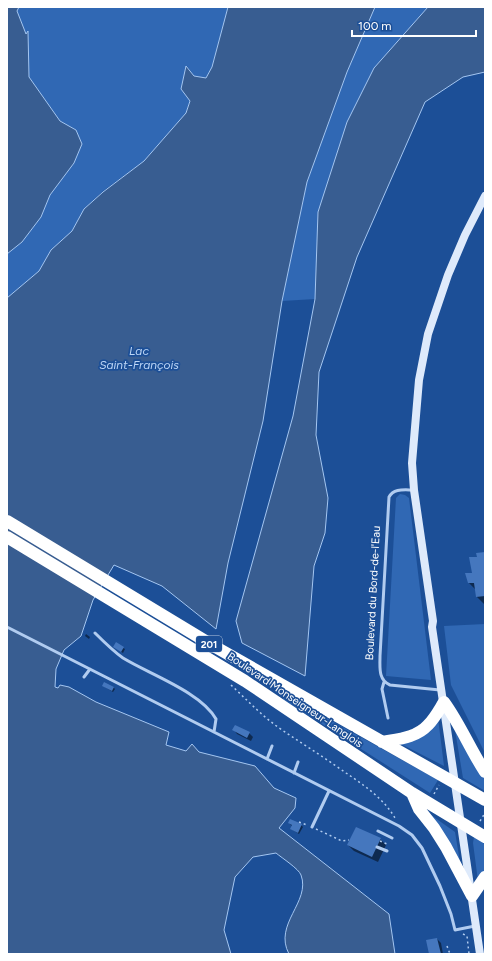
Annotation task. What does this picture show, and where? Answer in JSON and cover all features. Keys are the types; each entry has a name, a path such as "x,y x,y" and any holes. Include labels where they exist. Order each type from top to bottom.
{"highway":[{"name":"Boulevard Monseigneur-Langlois","path":"7,521 212,645 485,800"},
{"name":"Boulevard Monseigneur-Langlois","path":"7,537 256,688 412,794 485,838"},
{"path":"382,742 406,738 418,733 428,725 443,696"},
{"path":"443,696 470,749 485,772"},
{"path":"412,794 419,809 434,828 446,847 472,896 485,877"}],"street":[{"path":"480,954 432,627 433,621 414,490 412,463 419,380 428,334 448,275 465,235 485,196"}],"lane":[{"name":"Boulevard du Bord-de-l'Eau","path":"388,718 382,689 384,682 381,675 380,656 389,497 392,492 396,490 414,490"},
{"path":"7,627 394,823 416,839 422,848 440,886 451,914 455,930 477,926"},
{"path":"95,633 117,654 185,692 207,707 216,719 214,732"},
{"path":"84,677 90,669"},
{"path":"384,682 443,696"},
{"path":"267,759 272,746"},
{"path":"294,772 298,762"},
{"path":"312,828 329,791"},
{"path":"378,831 392,838"},
{"path":"377,847 387,851"}],"path":[{"path":"228,682 265,718 370,790 389,809 396,819"},
{"path":"434,794 440,783"},
{"path":"478,825 485,813"},
{"path":"299,822 342,841 349,840"},
{"path":"380,841 389,845"},
{"path":"455,930 467,936 469,954"},
{"path":"447,946 450,954"}],"shaded area":[{"path":"19,7 228,7 212,67 206,78 194,76 187,66 190,101 186,113 144,161 103,191 84,209 72,231 51,250 39,271 7,298 7,254 22,242 41,217 50,195 74,163 76,130 60,121 29,77 28,32 26,35 17,11"},
{"path":"375,7 428,7 374,68 318,212 315,299 282,301 307,182 347,72"},
{"path":"400,494 409,498 431,680 386,676 396,498"},
{"path":"485,624 485,753 451,685 444,626"},
{"path":"285,695 438,780 430,793 283,699"},
{"path":"438,718 444,766 399,743"},
{"path":"454,724 471,757 485,778 485,791 463,778"},
{"path":"431,815 455,832 461,868"},
{"path":"474,837 485,844 485,871 478,881 473,843"}],"water":[{"path":"7,7 19,7 17,11 26,34 28,31 29,77 60,121 76,130 82,144 74,163 50,195 41,217 22,242 7,254"},
{"name":"Lac Saint-François","path":"228,7 375,7 347,72 307,182 282,301 263,421 228,563 216,629 162,586 114,565 93,600 81,636 64,650 56,669 55,687 58,688 60,685 69,687 96,702 169,732 166,745 186,751 192,744 199,752 255,766 274,788 296,798 295,808 279,828 389,914 395,954 289,954 285,943 288,923 301,895 303,885 300,873 276,853 253,857 235,877 224,930 231,954 7,954 7,298 39,271 51,250 72,231 84,209 103,192 144,161 186,113 190,101 181,89 186,66 194,76 206,78 212,67"},
{"path":"428,7 485,7 485,72 463,77 425,102 357,257 319,372 316,435 328,498 325,533 314,566 305,676 242,643 236,621 293,416 315,299 318,212 347,122 374,68"}],"building":[{"path":"485,552 485,596 476,597 474,583 468,583 465,573 472,573 469,557 477,557 476,553"},
{"path":"116,642 124,647 121,652 113,647"},
{"path":"104,682 114,687 112,691 102,686"},
{"path":"235,725 250,732 247,738 232,730"},
{"path":"290,819 302,824 298,833 290,829 292,825 288,823"},
{"path":"356,827 381,838 372,857 347,845"},
{"path":"437,938 441,954 429,954 426,940"}]}
